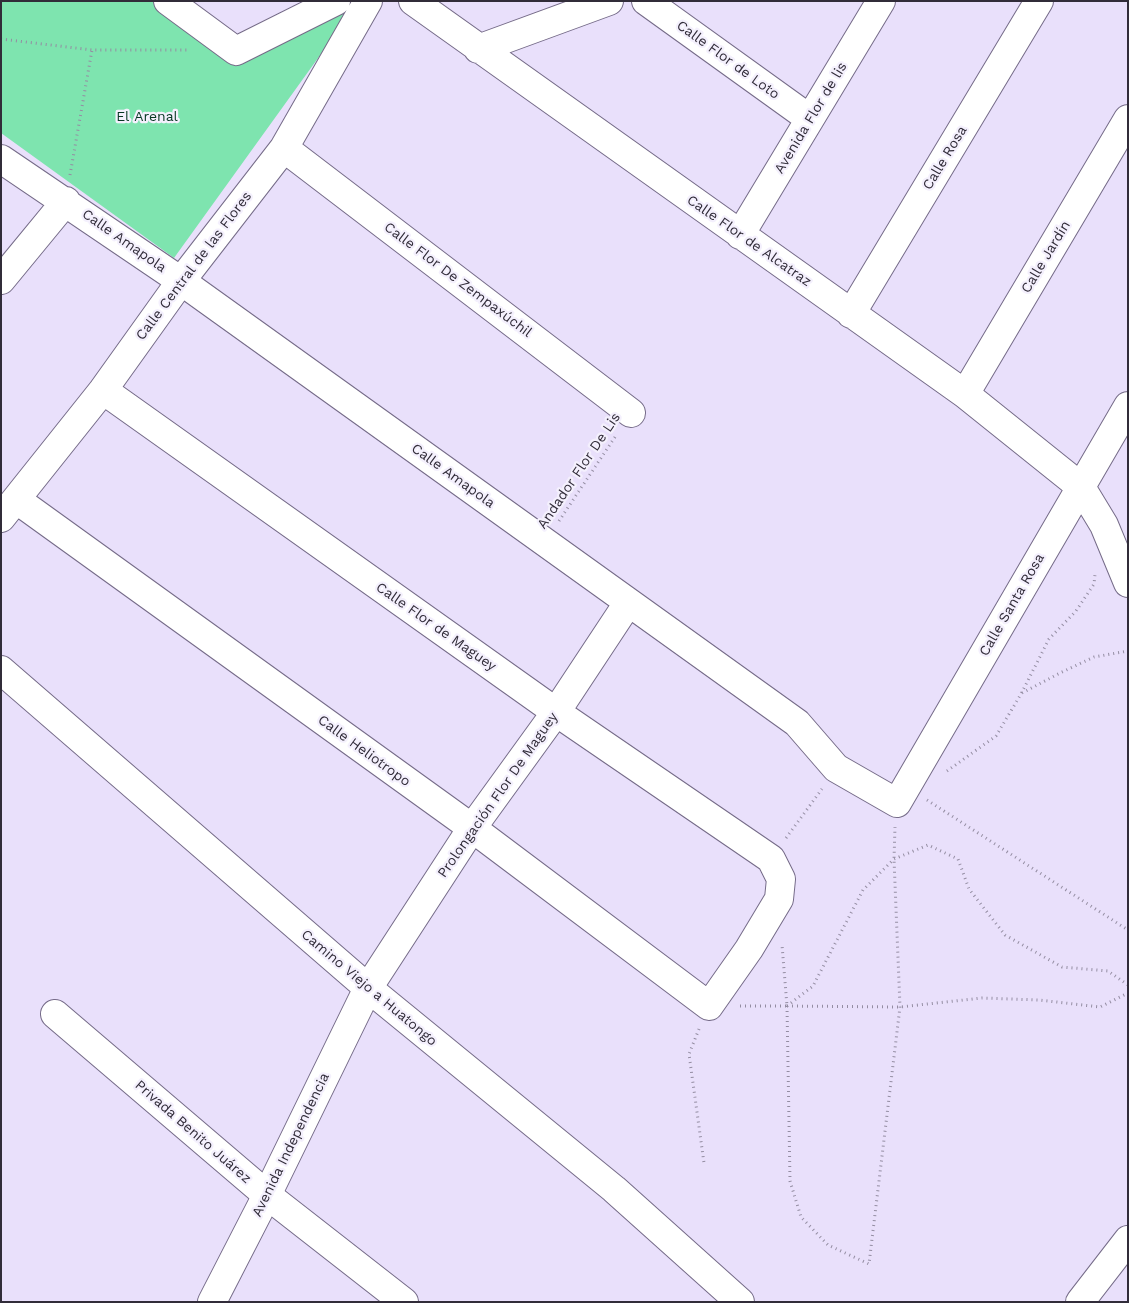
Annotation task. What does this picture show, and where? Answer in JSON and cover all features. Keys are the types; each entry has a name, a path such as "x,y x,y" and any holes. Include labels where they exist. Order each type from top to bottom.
{"street":[{"path":"168,1 236,51 336,1"},
{"name":"Calle Central de las Flores","path":"9,509 103,390 181,281 284,148 368,1"},
{"name":"Calle Flor de Alcatraz","path":"413,1 965,394 1081,487"},
{"path":"478,49 609,1"},
{"name":"Calle Flor de Loto","path":"646,1 810,119"},
{"name":"Calle Rosa","path":"852,314 1039,1"},
{"name":"Avenida Flor de lis","path":"740,235 880,2"},
{"name":"Calle Jardín","path":"965,394 1128,119"},
{"name":"Calle Flor De Zempaxúchil","path":"284,148 631,413"},
{"name":"Calle Amapola","path":"2,162 66,202 181,281 797,723 836,768 897,803"},
{"path":"1,280 66,202"},
{"name":"Calle Flor de Maguey","path":"103,390 556,712 771,859"},
{"name":"Calle Santa Rosa","path":"897,803 1128,406"},
{"path":"1081,487 1104,525 1128,583"},
{"name":"Calle Heliotropo","path":"9,509 472,828 709,1006"},
{"name":"Prolongación Flor De Maguey","path":"368,988 472,828 556,712 628,603"},
{"name":"Camino Viejo a Huatongo","path":"1,670 368,988 614,1189 740,1302"},
{"path":"709,1006 749,949 779,899 781,879 771,859"},
{"name":"Avenida Independencia","path":"212,1302 368,988"},
{"name":"Privada Benito Juárez","path":"55,1014 266,1195 404,1302"},
{"path":"1080,1302 1128,1240"}],"path":[{"path":"1,39 92,50 197,50"},
{"path":"66,202 92,50"},
{"name":"Andador Flor De Lis","path":"545,542 631,413"},
{"path":"941,775 996,736 1021,694 1048,639 1076,611 1094,584 1096,574"},
{"path":"1021,694 1094,657 1128,651"},
{"path":"771,859 836,768"},
{"path":"782,938 787,1006 790,1181 801,1217 828,1245 869,1264 900,1008 894,859 897,803 912,793 931,802 1128,930"},
{"path":"787,1006 813,986 863,890 894,859 928,845 958,859 969,890 1005,935 1062,967 1108,971 1128,985"},
{"path":"704,1163 689,1054 709,1006 900,1008 982,998 1039,1000 1100,1007 1128,993"}],"green space":[{"name":"El Arenal","path":"1,1 154,1 233,58 357,4 174,258 1,133"}]}
